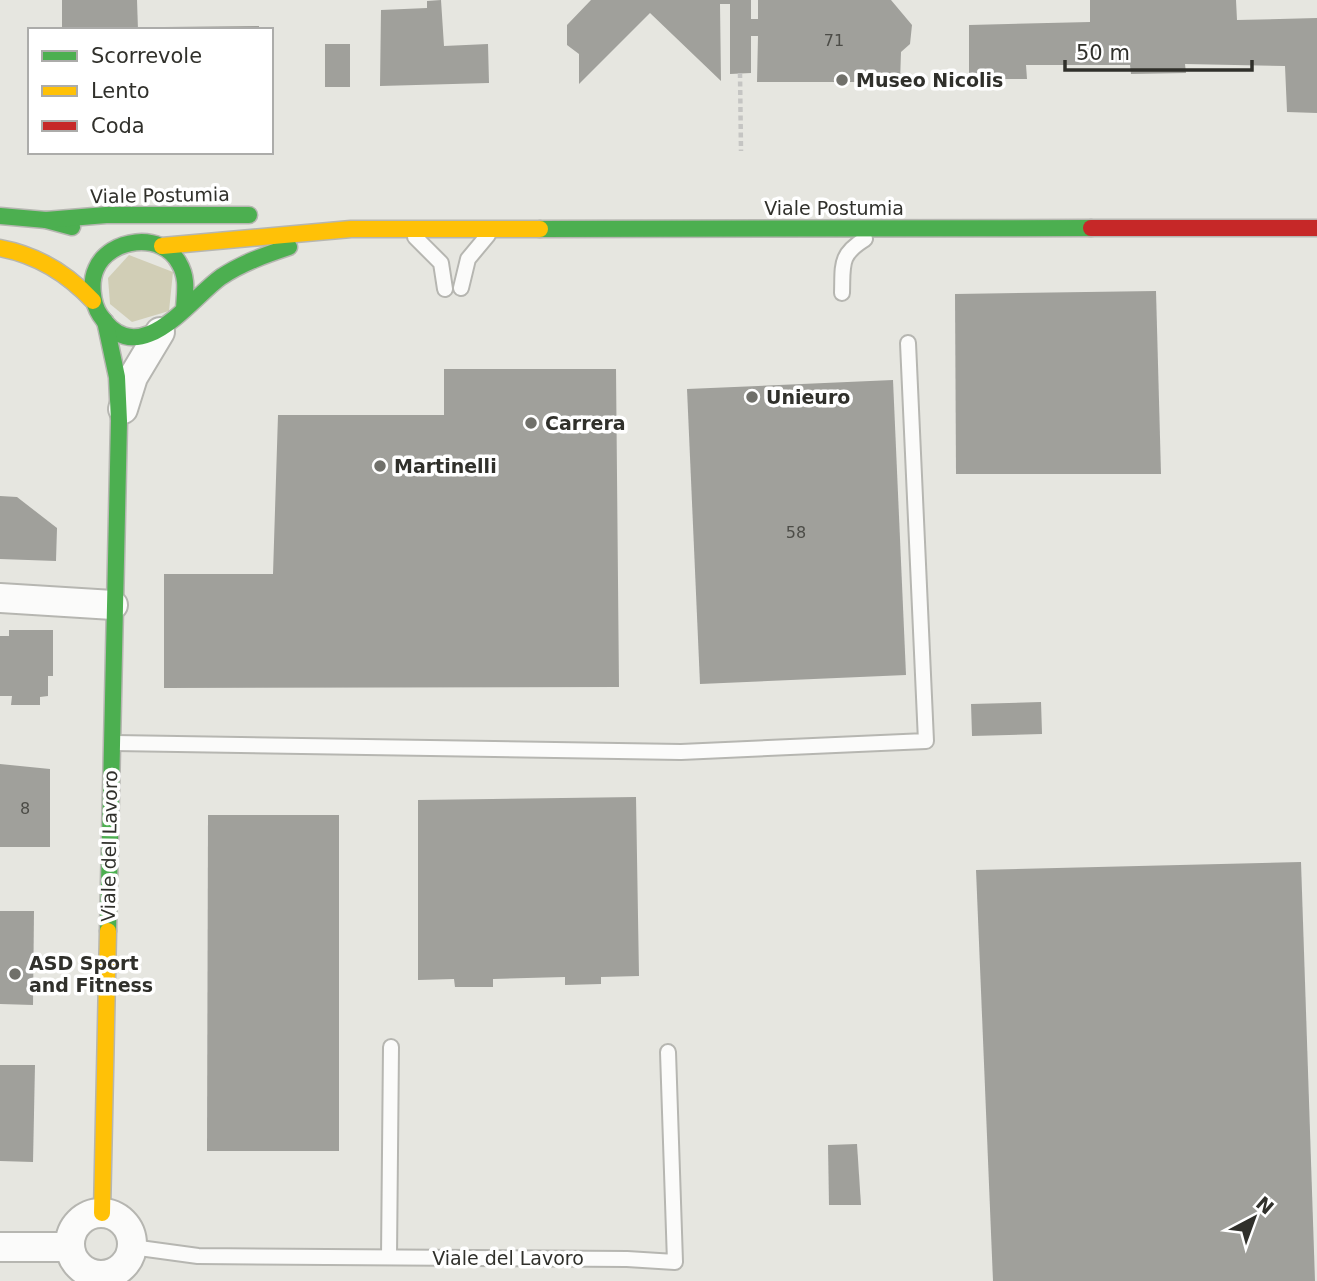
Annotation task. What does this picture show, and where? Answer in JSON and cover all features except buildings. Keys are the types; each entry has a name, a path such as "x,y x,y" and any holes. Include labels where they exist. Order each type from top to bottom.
{"main road":[{"name":"Viale Postumia","path":"46,220 106,215 271,215"},
{"path":"0,216 46,220"},
{"name":"Viale Postumia","path":"295,216 351,229"},
{"name":"Viale Postumia","path":"46,220 120,244 149,241 162,246 351,229 1317,228"},
{"name":"Viale Postumia","path":"160,332 217,281 250,259 351,229"},
{"path":"93,301 94,274 108,251 120,244"},
{"path":"162,246 175,255 183,267 187,281 184,309"},
{"path":"0,248 20,251 45,260 93,301 105,321 129,335 145,336 160,332"},
{"name":"Viale del Lavoro","path":"103,1213 118,421 117,377 105,321"}],"street":[{"name":"Viale del Lavoro","path":"118,421 133,377 160,332"},
{"path":"0,598 113,605"},
{"path":"103,1213 122,1222 129,1231 132,1247 123,1266 102,1278 81,1268 70,1247 79,1223 87,1217 103,1213"},
{"path":"0,1247 70,1247"}],"lane":[{"path":"402,229 432,252 441,263 445,289"},
{"path":"842,293 844,258 851,248 890,229"},
{"path":"461,288 468,259 494,230"},
{"path":"111,743 681,752 926,741 908,343"},
{"path":"389,1257 391,1047"},
{"name":"Viale del Lavoro","path":"132,1247 198,1256 627,1259 675,1262 668,1052"}],"path":[{"path":"740,73 741,150"}],"shaded area":[{"path":"129,255 173,272 169,311 132,322 110,304 108,278"}],"traffic: fast":[{"path":"46,220 106,215 249,215"},
{"path":"0,216 46,220 72,227"},
{"path":"540,229 1091,228"},
{"path":"184,309 184,274 171,253 161,246 136,242 123,245 112,250 96,269 93,286 97,310 115,331 131,337 147,335 164,326 229,272 289,247"},
{"path":"105,321 117,377 119,421 108,931"}],"traffic: slow":[{"path":"162,246 351,229 540,229"},
{"path":"0,248 39,260 73,282 93,301"},
{"path":"102,1213 108,931"}],"traffic: jam":[{"path":"1091,228 1317,228"}],"place":[{"name":"Museo Nicolis","path":"842,80"},
{"name":"Unieuro","path":"752,397"},
{"name":"Carrera","path":"531,423"},
{"name":"Martinelli","path":"380,466"},
{"name":"ASD Sport and Fitness","path":"15,974"}]}
